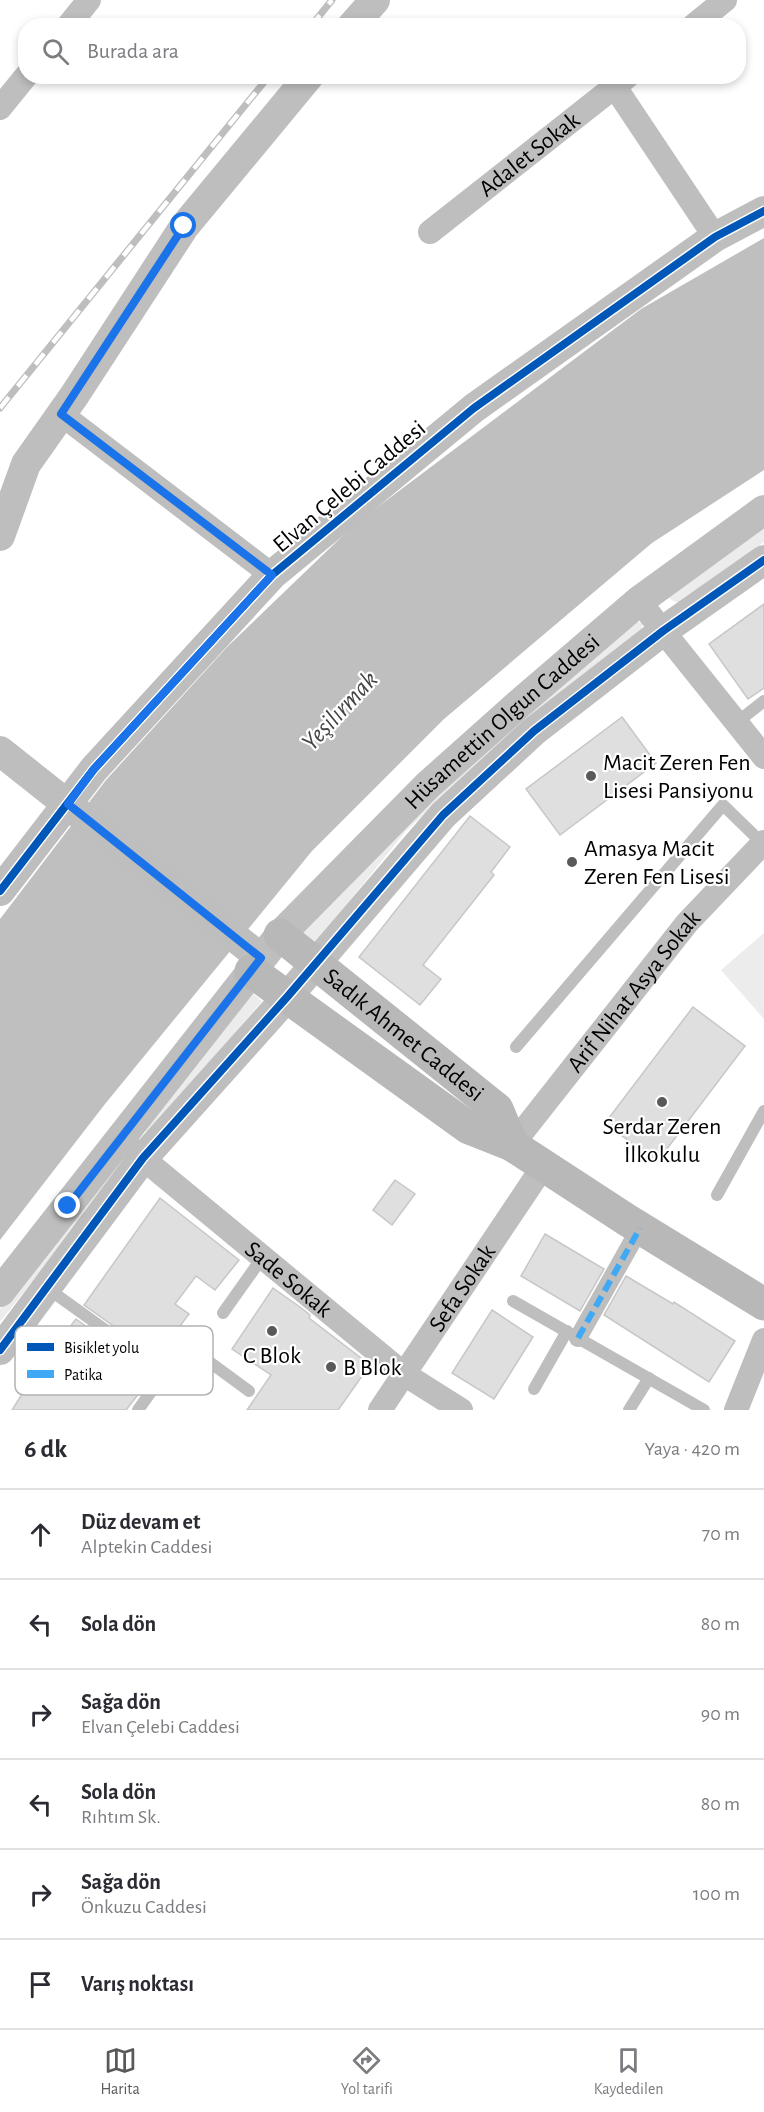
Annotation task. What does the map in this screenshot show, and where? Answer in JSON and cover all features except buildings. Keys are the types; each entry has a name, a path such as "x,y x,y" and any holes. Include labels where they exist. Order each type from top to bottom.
{"main road":[{"name":"Sadık Ahmet Caddesi","path":"264,955 316,964 497,1109 512,1145"},
{"name":"Sadık Ahmet Caddesi","path":"264,955 288,996 469,1128 512,1145 640,1228 764,1304"}],"street":[{"path":"74,18 89,0"},
{"path":"359,18 375,0"},
{"path":"703,18 725,0"},
{"path":"0,108 20,84"},
{"path":"0,536 26,464 184,226 302,84"},
{"name":"Adalet Sokak","path":"430,232 618,84"},
{"path":"622,84 716,237"},
{"name":"Elvan Çelebi Caddesi","path":"0,891 94,769 272,575 474,408 716,237 764,211"},
{"path":"61,414 272,575"},
{"name":"Hüsamettin Olgun Caddesi","path":"0,1292 264,955 428,785 639,601 764,510"},
{"name":"Hüsamettin Olgun Caddesi","path":"18,1326 143,1158 316,964 443,815 534,731 663,631 764,560"},
{"path":"639,601 764,757"},
{"path":"0,751 264,955"},
{"name":"Arif Nihat Asya Sokak","path":"512,1145 687,922 763,843"},
{"name":"Sade Sokak","path":"120,1140 404,1374 461,1410"},
{"name":"Sefa Sokak","path":"380,1410 544,1165"},
{"path":"572,1335 640,1228"},
{"name":"Hüsamettin Olgun Caddesi","path":"0,1350 15,1330"},
{"path":"736,1410 764,1340"}],"lane":[{"path":"736,723 764,701"},
{"path":"516,1047 723,806 763,843"},
{"path":"717,1195 764,1111"},
{"path":"223,1313 262,1258"},
{"path":"46,1288 99,1326"},
{"path":"513,1301 704,1410"},
{"path":"534,1389 572,1335"},
{"path":"213,1365 249,1391"},
{"path":"629,1410 649,1378"},
{"path":"138,1410 148,1395"}],"shaded area":[{"path":"764,523 764,542 680,604 670,599 669,590"},
{"path":"634,621 642,623 642,631 456,784 405,832 314,945 301,934 403,825"},
{"path":"764,933 764,1019 721,970"},
{"path":"252,993 262,1001 150,1134 143,1128"},
{"path":"124,1154 131,1158 0,1322 0,1309"}],"water":[{"name":"Yeşilırmak","path":"764,238 764,470 652,543 444,719 312,851 105,1104 0,1240 0,919 106,780 227,647 355,524 641,309"}],"railway":[{"path":"317,18 332,0"},
{"path":"0,408 263,84"}],"marked path":[{"path":"578,1338 640,1228"}],"cycle path":[{"path":"0,891 94,769 272,575 474,408 715,237 764,211"},
{"path":"18,1326 143,1158 288,996 443,815 534,731 663,631 764,560"},
{"path":"0,1350 15,1330"}],"place":[{"name":"Macit Zeren Fen Lisesi Pansiyonu","path":"591,776"},
{"name":"Amasya Macit Zeren Fen Lisesi","path":"572,862"},
{"name":"Serdar Zeren İlkokulu","path":"662,1102"},
{"name":"C Blok","path":"272,1331"},
{"name":"B Blok","path":"331,1367"}],"route":[{"path":"68,1206 261,958 68,804 94,769 272,575 61,414 184,226"}]}
